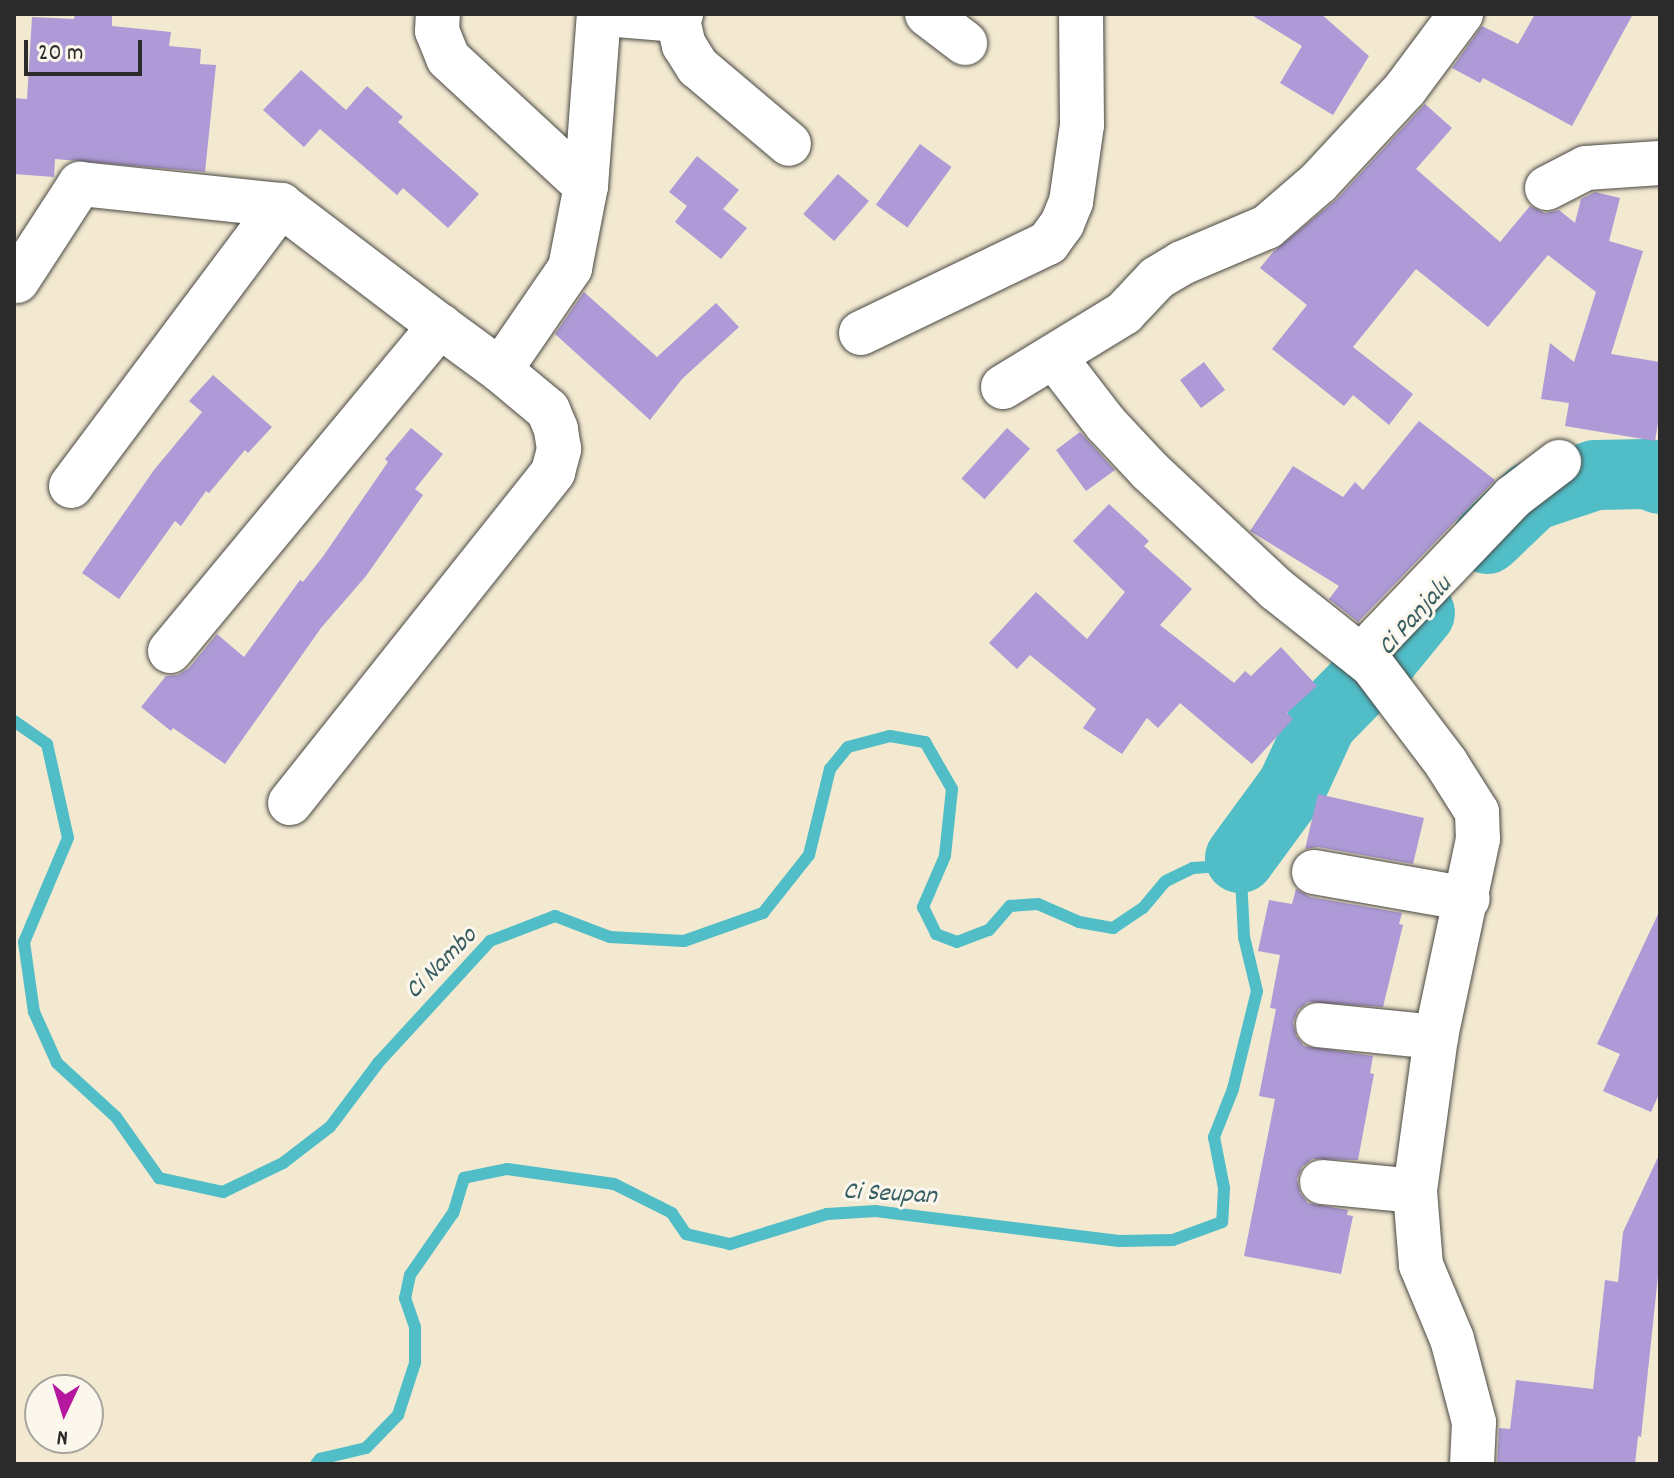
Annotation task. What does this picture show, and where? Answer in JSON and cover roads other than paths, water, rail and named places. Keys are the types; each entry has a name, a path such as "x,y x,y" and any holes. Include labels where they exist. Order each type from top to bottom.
{"street":[{"path":"438,14 437,31 448,58 586,186"},
{"path":"500,370 570,268 586,186 602,14 680,17 684,45 698,67 789,144"},
{"path":"927,14 965,43"},
{"path":"861,333 1048,243 1062,224 1071,202 1082,125 1081,14"},
{"path":"1003,387 1124,313 1157,278 1182,263 1267,227 1318,183 1405,89 1461,14"},
{"path":"1547,188 1586,168 1660,163"},
{"path":"17,281 80,184 281,205 500,370 548,410 556,429 559,449 553,472 290,803"},
{"path":"71,486 281,205"},
{"path":"170,651 440,326"},
{"path":"1055,358 1106,424 1150,471 1276,589 1367,660 1403,705 1477,812 1478,839 1468,899 1436,1037 1415,1191 1421,1265 1452,1339 1474,1422 1472,1464"},
{"path":"1367,660 1513,497 1559,462"},
{"path":"1314,872 1468,899"},
{"path":"1318,1025 1436,1037"},
{"path":"1322,1182 1415,1191"}],"waterway":[{"name":"Ci Panjalu","path":"1487,539 1532,496 1595,475 1648,474 1660,479"},
{"name":"Ci Panjalu","path":"1240,858 1292,787 1322,722 1375,668 1420,613"},
{"name":"Ci Nambo","path":"14,721 47,744 68,838 24,942 34,1012 57,1063 116,1117 159,1178 223,1192 283,1163 330,1127 378,1063 490,941 555,916 610,937 684,941 763,913 809,855 830,769 848,747 890,736 925,742 952,789 945,856 923,907 936,934 957,942 989,930 1010,906 1038,904 1079,922 1113,928 1143,908 1166,881 1193,868 1220,866 1240,858 1244,937 1257,991 1233,1089 1214,1137 1224,1188 1222,1222 1173,1240 1119,1241 876,1211 827,1214 730,1244 686,1234 672,1213 614,1184 507,1169 464,1178 453,1213 410,1275 405,1298 415,1327 415,1363 398,1415 366,1448 320,1459 316,1464"}],"water label":[{"name":"Ci Seupan","path":"890,1195"}]}
